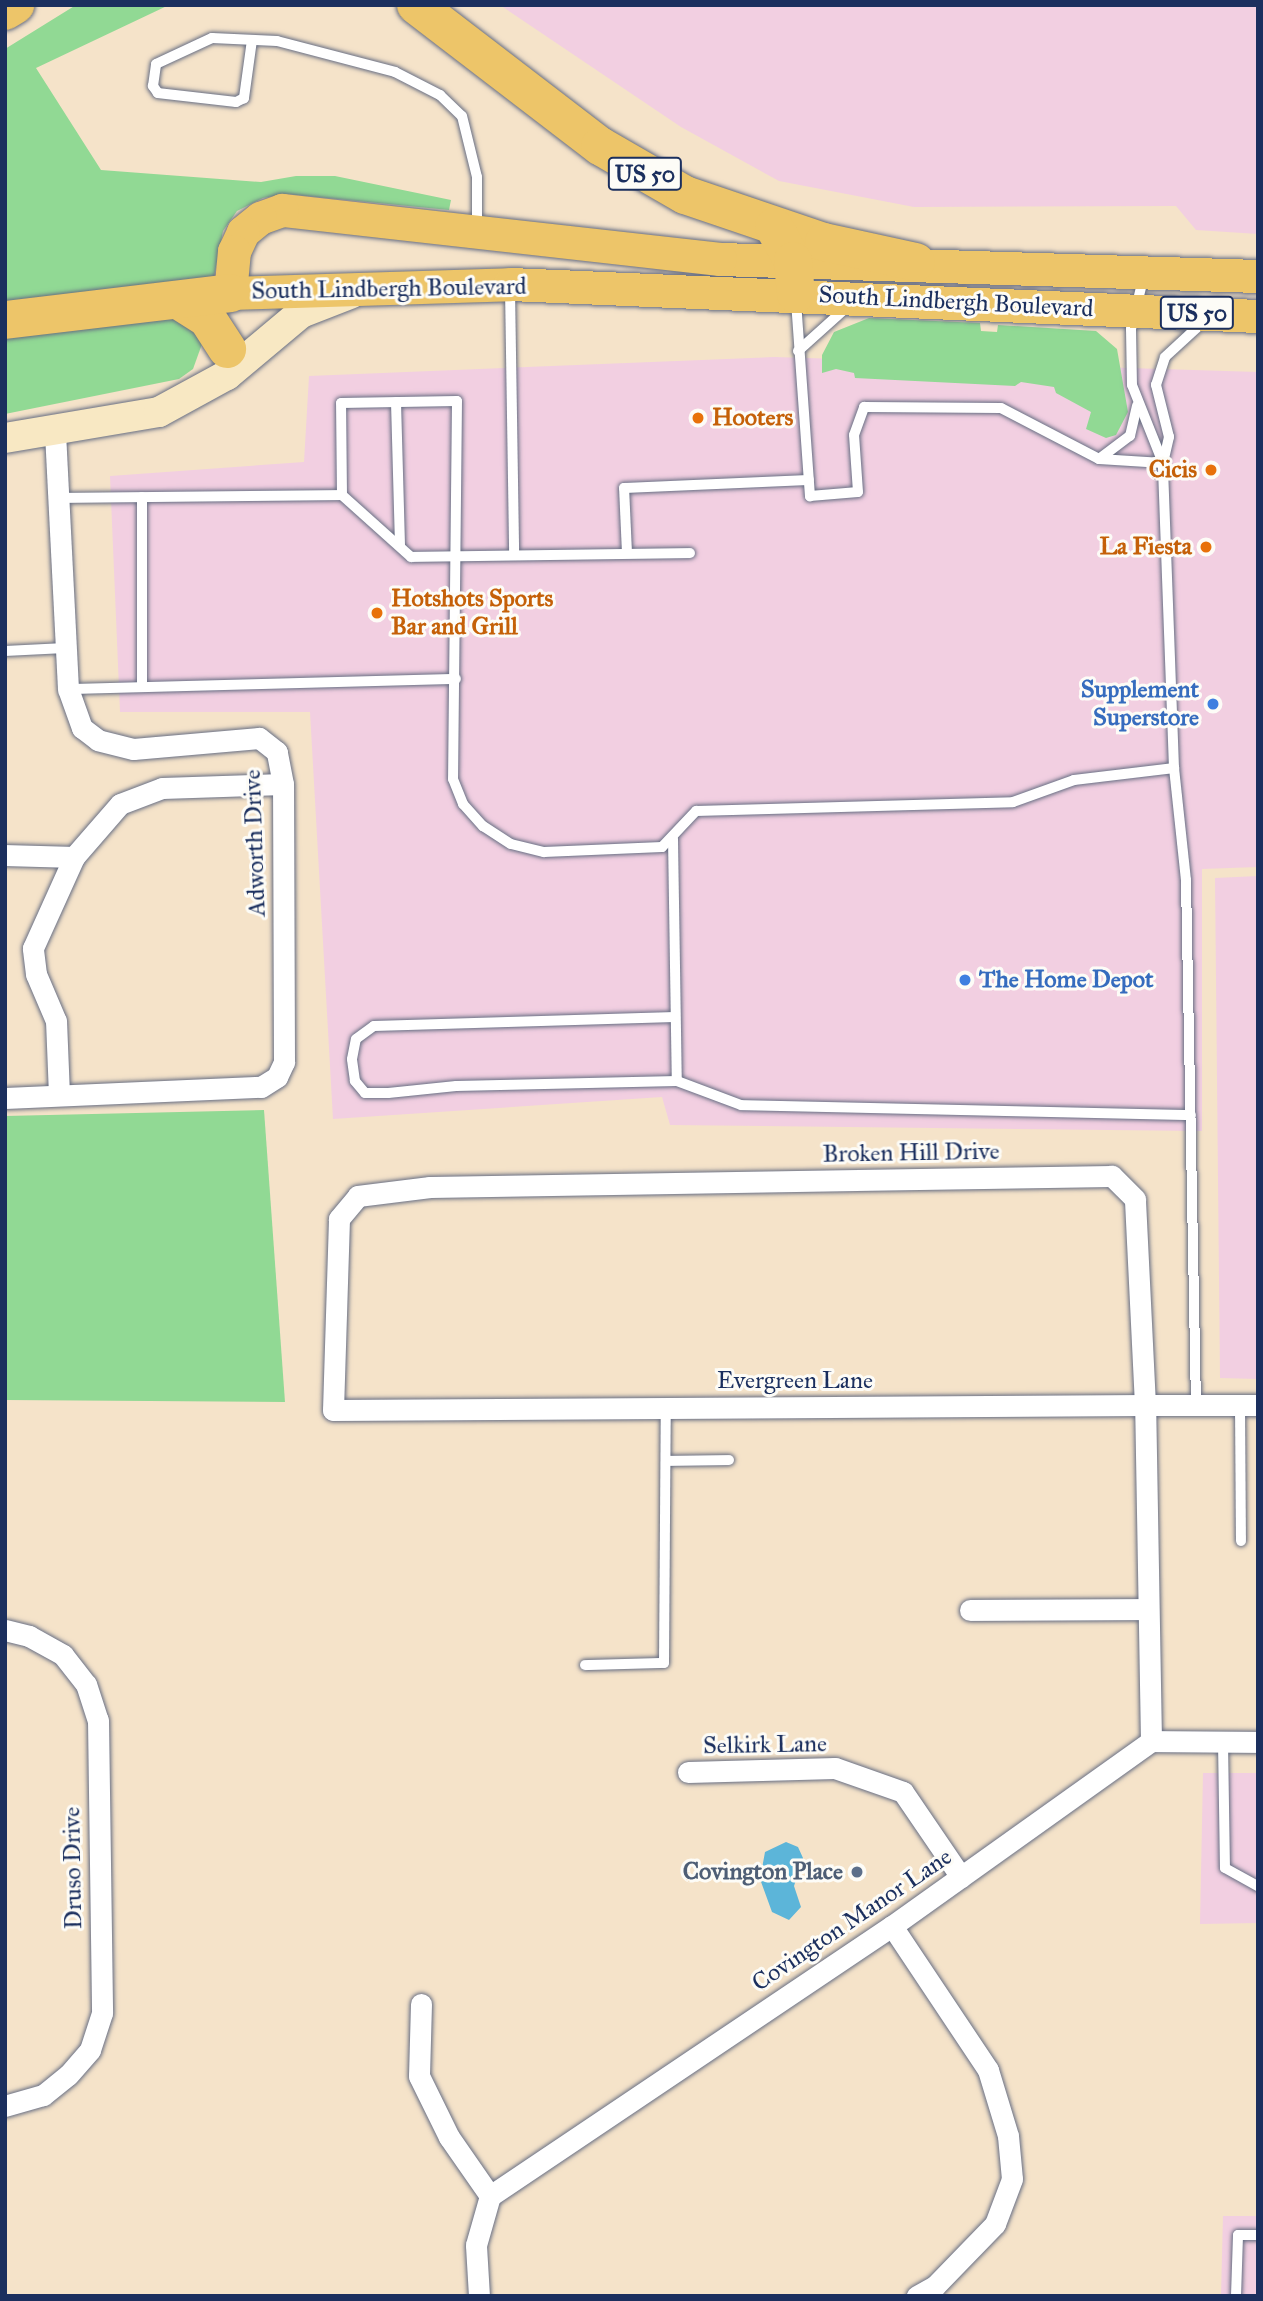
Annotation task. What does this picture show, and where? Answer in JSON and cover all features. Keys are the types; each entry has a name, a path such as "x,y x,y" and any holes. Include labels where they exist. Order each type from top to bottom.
{"highway":[{"path":"5,11 15,5"},
{"name":"US 50","path":"416,5 634,169 685,195 775,227 916,262"},
{"path":"775,227 794,278"},
{"name":"US 50","path":"5,320 230,293"},
{"path":"178,300 207,318 227,349"}],"main road":[{"name":"South Lindbergh Boulevard","path":"1258,276 916,262 794,278 230,293 238,241 251,224 271,212 332,214 661,254 794,278 859,297 1258,316"}],"street":[{"path":"5,438 159,412 227,375 293,318 360,290"},
{"path":"202,390 217,374 227,349 230,293"},
{"name":"Adworth Drive","path":"5,1098 261,1087 277,1077 284,1062 283,784 277,752 260,738 133,749 97,740 82,728 68,690 55,430"},
{"path":"59,1095 56,1021 36,974 33,948 74,857 121,804 162,788 283,784"},
{"path":"5,855 74,857"},
{"name":"Broken Hill Drive","path":"333,1410 339,1219 358,1196 430,1186 1112,1176 1135,1199 1145,1405 1151,1741"},
{"name":"Evergreen Lane","path":"333,1410 1249,1405"},
{"path":"970,1610 1148,1609"},
{"name":"Druso Drive","path":"5,1630 29,1636 62,1655 86,1684 98,1720 102,2013 90,2050 68,2075 43,2095 7,2106"},
{"path":"1151,1741 1258,1742"},
{"name":"Covington Manor Lane","path":"490,2196 892,1926 1151,1741"},
{"name":"Selkirk Lane","path":"688,1772 835,1768 904,1792 961,1877"},
{"path":"892,1926 988,2070 1008,2136 1012,2179 995,2224 932,2293"},
{"path":"421,2004 419,2076 449,2137 490,2196 476,2245 480,2296"}],"lane":[{"path":"252,40 244,98 236,102 158,93 152,86 156,64 212,38 278,41 395,72 440,95 462,116 472,143 477,232"},
{"path":"1145,271 1136,311 1131,359 1137,406 1163,463"},
{"path":"794,278 810,496 858,492 854,435 864,407 1001,408 1099,459 1163,463"},
{"path":"510,284 514,555"},
{"path":"798,351 859,297"},
{"path":"1196,1405 1186,880 1174,768 1163,463 1169,437 1158,404 1157,370 1176,342 1216,314"},
{"path":"342,495 341,403 457,401 453,779 463,804 483,827 511,844 544,852 662,847 673,839 696,811 1013,802 1073,780 1174,768"},
{"path":"397,402 400,546"},
{"path":"1099,459 1130,436 1137,406"},
{"path":"627,554 624,488 809,480"},
{"path":"60,498 342,495 411,557 690,553"},
{"path":"142,497 142,684"},
{"path":"5,652 65,648"},
{"path":"68,690 142,684 456,679"},
{"path":"673,839 677,1081"},
{"path":"675,1017 374,1026 356,1039 352,1059 355,1081 365,1093 677,1081 741,1105 1191,1115"},
{"path":"1241,1541 1249,1405"},
{"path":"585,1665 664,1662 666,1408"},
{"path":"666,1461 729,1460"},
{"path":"1223,1742 1225,1868 1258,1886"},
{"path":"1236,2296 1238,2235 1258,2235"}],"shaded area":[{"path":"500,5 1258,5 1258,234 1196,230 1176,206 914,207 779,181 681,127"},
{"path":"774,357 1258,372 1258,867 1202,869 1202,1131 670,1125 662,1097 333,1119 310,712 120,712 110,476 304,462 309,376"},
{"path":"1258,876 1258,1379 1220,1378 1215,878"},
{"path":"1203,1773 1258,1773 1258,1923 1200,1924"},
{"path":"1223,2216 1258,2216 1258,2296 1221,2296"}],"green space":[{"path":"76,5 169,5 36,68 101,170 261,182 296,176 335,176 451,200 449,210 286,194 263,198 237,211 223,231 213,282 5,306 5,49"},
{"path":"182,318 197,331 202,344 193,369 179,379 5,414 5,337"},
{"path":"869,318 980,323 981,331 997,332 998,325 1096,331 1117,349 1128,412 1116,435 1106,438 1086,429 1091,412 1056,393 1054,387 1021,382 1015,386 855,378 854,373 836,369 822,373 822,355 834,332"},
{"path":"264,1110 285,1402 5,1400 5,1116"}],"water":[{"path":"786,1842 798,1847 803,1858 794,1886 801,1907 789,1920 772,1912 760,1879 765,1852"}],"place":[{"name":"Hooters","path":"698,418"},
{"name":"Cicis","path":"1211,470"},
{"name":"La Fiesta","path":"1206,547"},
{"name":"Hotshots Sports Bar and Grill","path":"377,613"},
{"name":"Supplement Superstore","path":"1213,704"},
{"name":"The Home Depot","path":"965,980"},
{"name":"Covington Place","path":"857,1872"}]}
